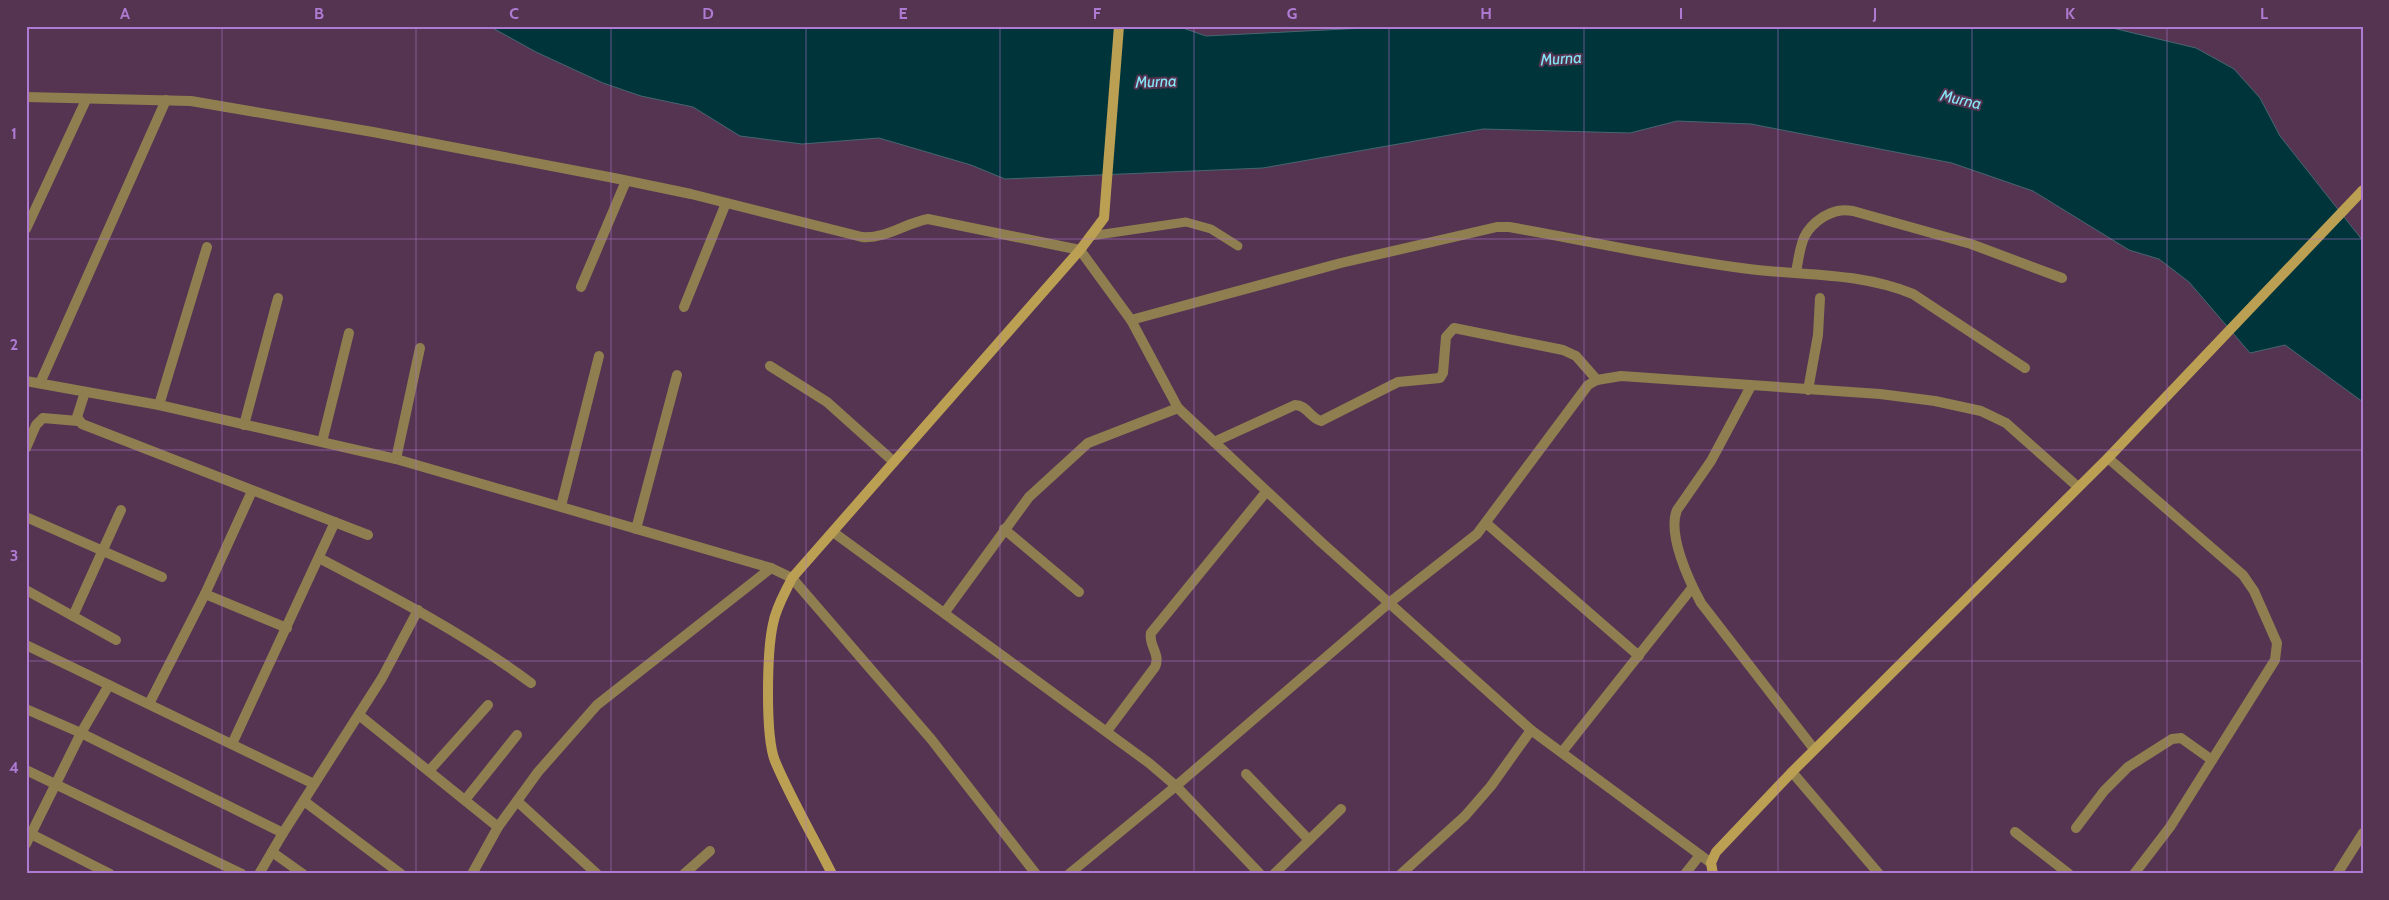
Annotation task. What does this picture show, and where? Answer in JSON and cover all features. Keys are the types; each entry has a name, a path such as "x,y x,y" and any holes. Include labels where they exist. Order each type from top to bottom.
{"main road":[{"path":"832,874 774,759 769,733 768,699 772,625 792,578 1080,250 1104,218 1118,26"},
{"path":"1713,874 1711,863 1716,852 1792,772 2108,458 2185,374 2363,190"}],"street":[{"path":"26,108 29,97 86,100 190,101 373,132 626,181 726,203 862,237 883,236 917,221 928,219 1080,250 1131,320 1178,408 1266,492 1530,730 1711,863"},
{"path":"26,229 86,100"},
{"path":"40,383 166,100"},
{"path":"582,287 626,181"},
{"path":"684,307 726,203"},
{"path":"1796,272 1807,230 1833,211 1853,210 1972,244 2062,278"},
{"path":"1131,320 1341,263 1497,227 1509,227 1750,269 1864,279 1913,294 2025,368"},
{"path":"159,405 207,247"},
{"path":"244,424 278,298"},
{"path":"1808,390 1818,334 1820,298"},
{"path":"1214,442 1295,405 1304,407 1317,420 1321,421 1398,382 1440,378 1443,373 1446,337 1454,328 1563,350 1576,356 1596,380"},
{"path":"322,442 349,333"},
{"path":"396,459 420,348"},
{"path":"560,506 599,356"},
{"path":"770,366 827,402 894,462"},
{"path":"636,528 677,375"},
{"path":"1069,874 1176,786 1389,603 1476,534 1588,385 1596,380 1621,376 1880,394 1935,401 1981,411 2006,424 2078,487"},
{"path":"26,381 159,405 396,459 771,568 792,578 931,739 1036,874"},
{"path":"1751,386 1711,461 1674,519 1674,531 1692,588 1701,603 1814,750"},
{"path":"78,421 85,392"},
{"path":"945,612 1029,497 1088,443 1178,408"},
{"path":"26,448 36,425 44,418 78,421 368,535"},
{"path":"2108,458 2242,575 2254,591 2277,643 2275,660 2139,872"},
{"path":"149,704 204,594 252,491"},
{"path":"1107,731 1156,667 1158,656 1150,638 1151,633 1266,492"},
{"path":"73,616 121,510"},
{"path":"26,517 162,577"},
{"path":"232,744 335,522"},
{"path":"1486,523 1639,656"},
{"path":"1004,529 1078,592"},
{"path":"833,532 1107,731 1176,786 1260,874"},
{"path":"319,558 418,610 506,664 531,683"},
{"path":"472,874 498,827 538,772 597,705 771,568"},
{"path":"1562,752 1692,588"},
{"path":"26,590 116,640"},
{"path":"204,594 287,628"},
{"path":"259,874 382,678 418,610"},
{"path":"26,644 314,784"},
{"path":"26,844 29,833 81,733 109,685"},
{"path":"429,771 488,705"},
{"path":"26,708 81,733 283,834"},
{"path":"359,715 498,827"},
{"path":"1401,874 1465,816 1491,786 1530,730"},
{"path":"465,800 517,735"},
{"path":"2076,828 2104,791 2128,767 2172,739 2181,738 2212,760"},
{"path":"26,770 242,874"},
{"path":"1792,772 1879,874"},
{"path":"1246,774 1309,840"},
{"path":"304,801 402,874"},
{"path":"517,801 597,874"},
{"path":"1274,874 1341,809"},
{"path":"2015,832 2069,874"},
{"path":"29,833 110,874"},
{"path":"2338,874 2363,833"},
{"path":"684,874 710,850"},
{"path":"272,852 303,874"},
{"path":"1685,874 1700,855"}],"lane":[{"path":"1090,236 1186,222 1210,228 1238,246"}],"water":[{"name":"Murna","path":"489,26 1177,26 1206,36 1405,26 2104,26 2196,48 2234,69 2260,98 2280,136 2363,241 2363,402 2285,345 2250,353 2189,282 2159,259 2129,250 2033,191 1952,163 1751,124 1677,121 1630,133 1483,129 1263,168 1005,179 971,165 879,138 802,144 740,136 693,107 641,96 603,83 536,52"}]}
